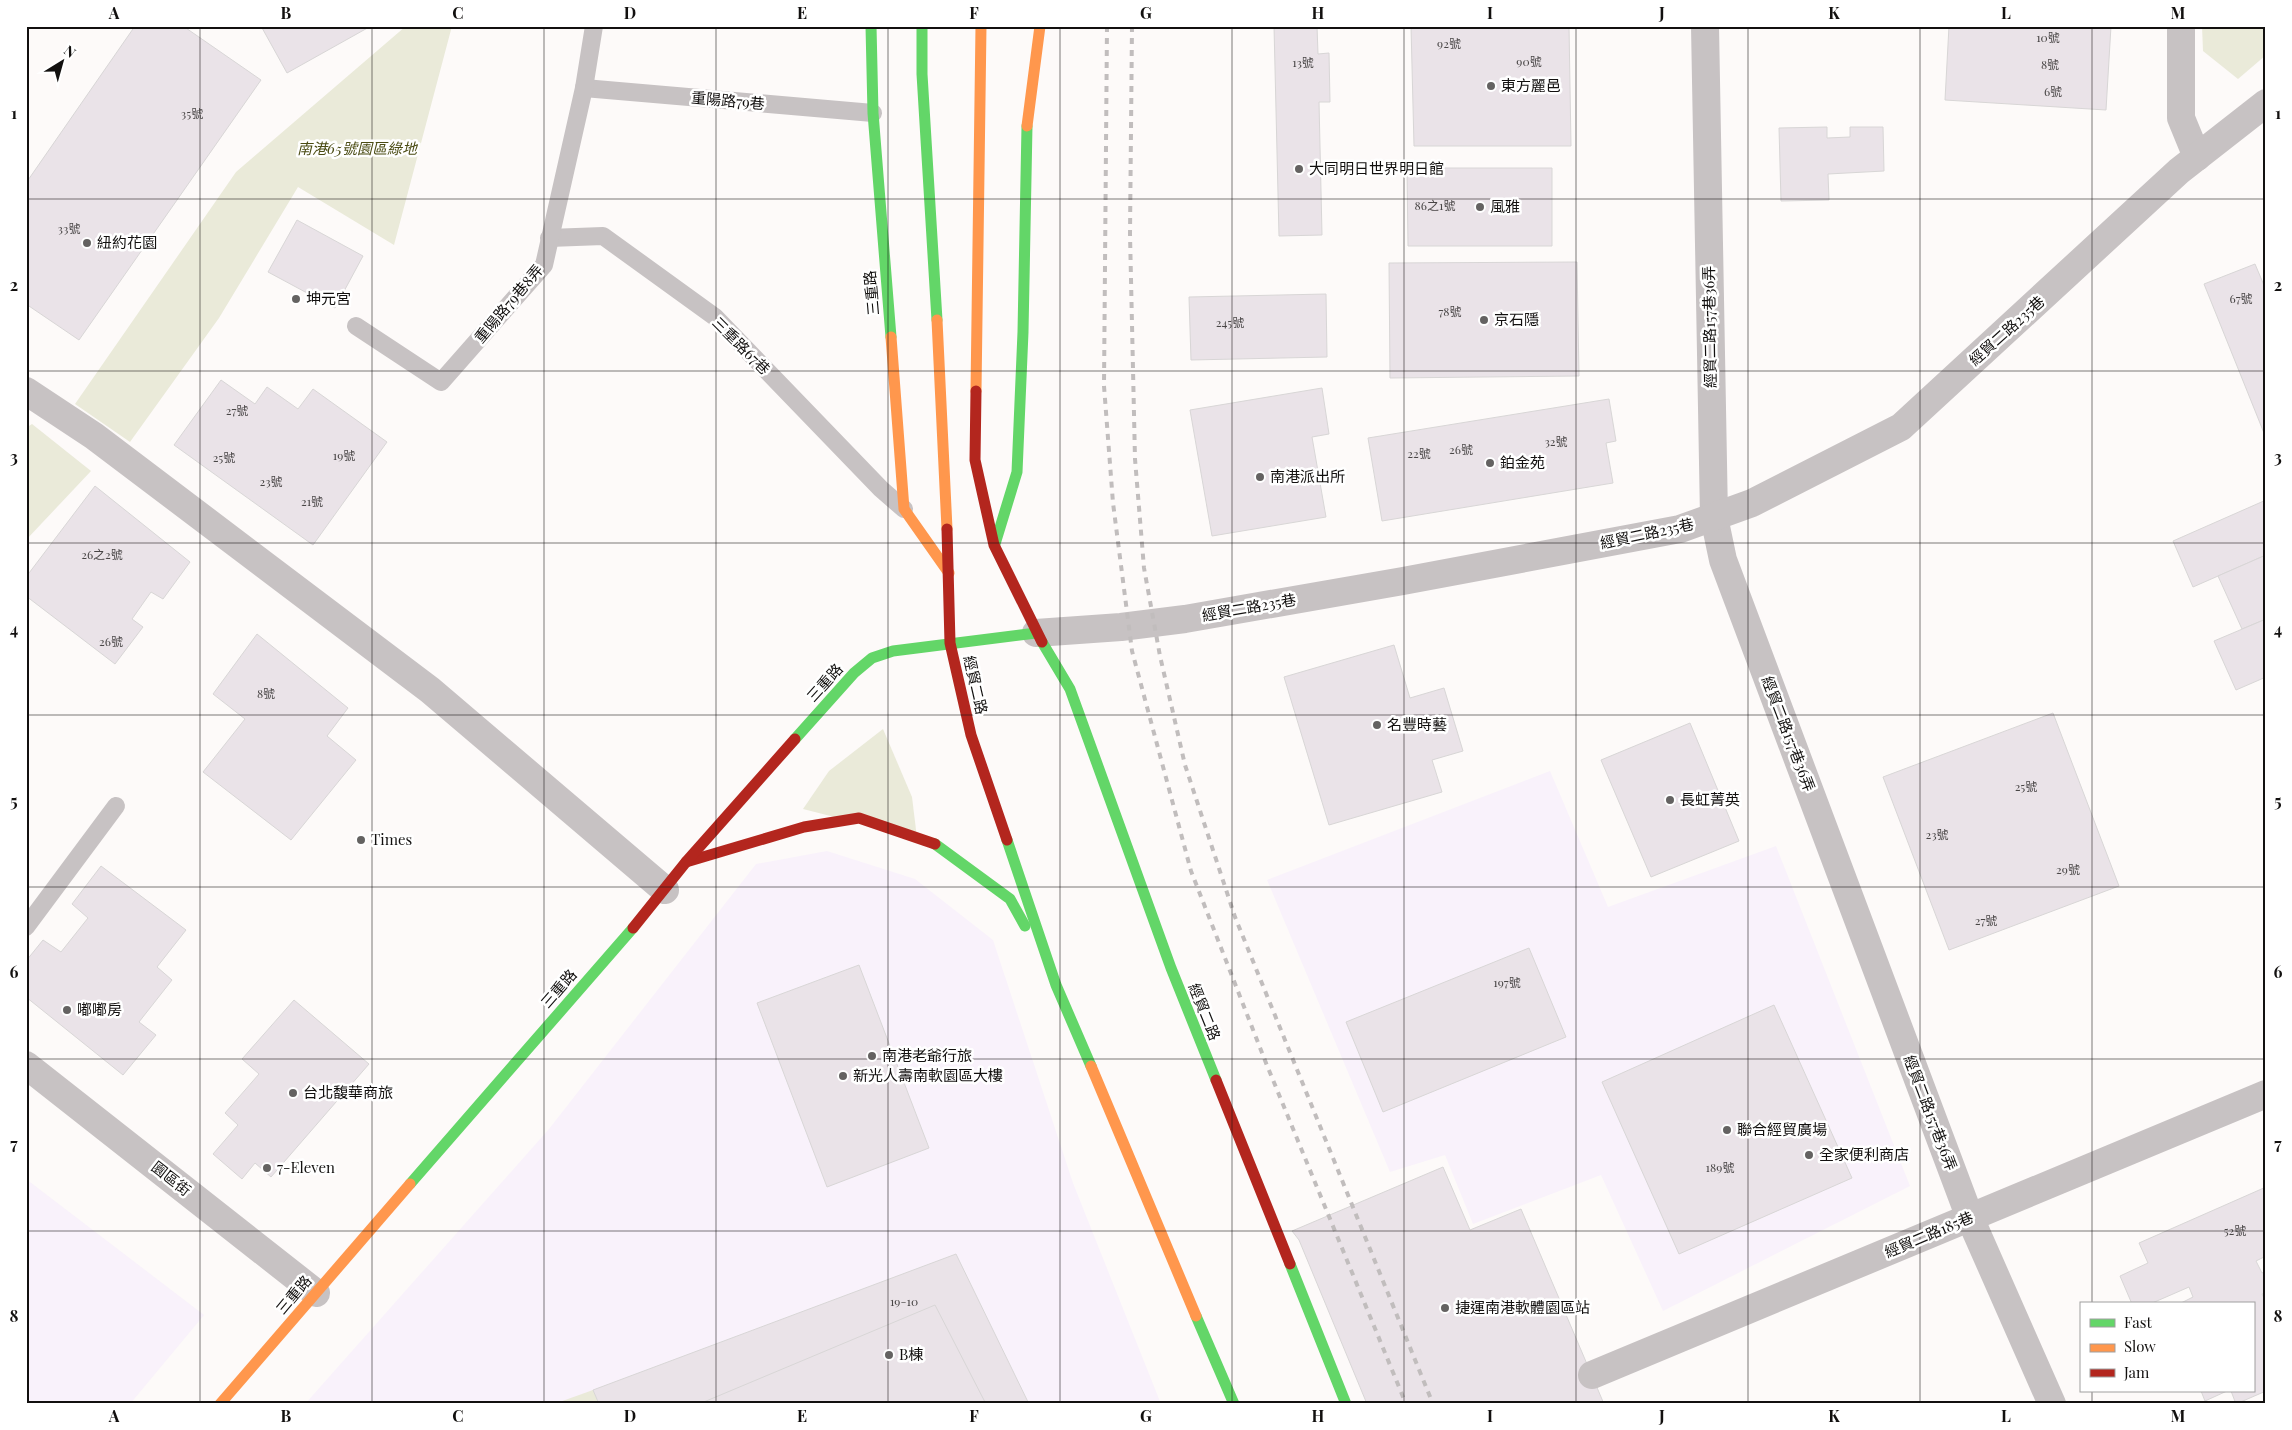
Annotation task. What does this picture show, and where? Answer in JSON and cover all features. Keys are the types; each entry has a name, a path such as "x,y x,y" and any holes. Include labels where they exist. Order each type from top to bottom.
{"main road":[{"name":"三重路","path":"872,26 873,113 904,509"},
{"name":"經貿二路","path":"922,26 922,74 945,454 950,643 971,735 1056,985 1234,1404"},
{"name":"經貿二路","path":"981,26 975,460 994,545 1036,633 1070,689 1171,968 1346,1404"},
{"path":"994,545 1017,472 1023,332 1026,132 1040,26"},
{"path":"904,509 948,573"},
{"name":"經貿二路235巷","path":"950,643 1036,633"},
{"name":"三重路","path":"220,1404 664,890 686,862 854,674 872,658 893,651 950,643"},
{"path":"686,862 804,827 859,818 908,833 936,844 1010,899 1056,985"}],"street":[{"name":"經貿二路157巷36弄","path":"1705,26 1714,517 1723,560 1970,1218 2052,1404"},
{"path":"2181,26 2181,118 2197,157"},
{"name":"經貿二路235巷","path":"1036,633 1121,628 1185,619 1403,581 1671,531 1752,503 1901,427 2179,171 2266,103"},
{"path":"26,391 94,436 430,690 664,890"},
{"name":"園區街","path":"26,1065 316,1293"},
{"name":"經貿二路185巷","path":"1592,1375 2266,1094"}],"lane":[{"name":"重陽路79巷8弄","path":"356,326 441,382 544,265 584,88 594,26"},
{"name":"重陽路79巷","path":"584,88 873,113"},
{"name":"三重路67巷","path":"549,238 603,236 715,318 881,489 904,509"},
{"path":"26,927 116,806"}],"shaded area":[{"name":"聯合經貿廣場","path":"1550,771 1608,907 1776,846 1910,1186 1663,1311 1601,1175 1473,1224 1445,1155 1390,1172 1267,880"},
{"path":"827,851 915,879 993,940 1073,1183 1161,1404 305,1404 549,1129 756,864"},
{"path":"26,1179 204,1315 130,1404 26,1404"}],"green space":[{"name":"南港65號園區綠地","path":"406,26 452,26 394,245 298,187 219,318 130,442 75,404 236,172"},
{"path":"2202,26 2266,26 2266,55 2238,79 2203,51"},
{"path":"32,424 91,471 26,540 26,428"},
{"path":"883,729 912,797 917,838 803,809 829,771"},
{"path":"593,1390 599,1404 554,1404"}],"building":[{"name":"紐約花園","path":"135,26 183,26 261,80 79,340 26,304 26,183"},
{"path":"261,26 371,26 287,73"},
{"name":"大同明日世界明日館","path":"1274,26 1317,26 1318,54 1329,53 1330,102 1319,102 1322,235 1279,236"},
{"name":"東方麗邑","path":"1411,26 1569,26 1571,146 1414,146"},
{"path":"1949,26 2111,26 2106,110 1945,100"},
{"path":"1827,127 1827,138 1850,137 1850,127 1883,127 1884,171 1828,174 1829,200 1781,201 1779,128"},
{"name":"風雅","path":"1407,168 1552,168 1552,246 1408,246"},
{"path":"297,220 363,256 335,308 268,272"},
{"name":"京石隱","path":"1577,262 1579,376 1390,378 1389,263"},
{"path":"2255,264 2266,290 2266,438 2204,284"},
{"path":"1326,294 1327,357 1191,360 1189,297"},
{"path":"221,380 255,404 267,387 298,409 313,389 387,442 313,545 174,445"},
{"name":"南港派出所","path":"1322,388 1329,434 1312,437 1326,517 1212,536 1190,410"},
{"name":"鉑金苑","path":"1609,399 1616,441 1606,443 1613,483 1382,521 1368,438"},
{"path":"95,486 190,562 163,599 151,592 132,619 143,627 115,664 26,596 26,577"},
{"path":"2266,500 2266,555 2193,587 2173,541"},
{"path":"2266,555 2266,619 2242,629 2218,576"},
{"path":"2266,619 2266,677 2236,690 2214,641"},
{"path":"257,634 348,708 327,736 356,760 291,840 203,772 245,719 213,694"},
{"name":"名豐時藝","path":"1394,645 1410,698 1444,688 1463,751 1432,760 1442,792 1329,825 1284,677"},
{"path":"2053,713 2119,886 1949,950 1883,777"},
{"name":"長虹菁英","path":"1690,723 1739,841 1651,877 1601,760"},
{"path":"101,866 186,930 157,967 172,980 139,1022 156,1035 123,1075 26,997 26,961 43,940 61,952 88,918 72,904"},
{"path":"1529,948 1566,1037 1383,1112 1346,1022"},
{"name":"新光人壽南軟園區大樓","path":"859,965 929,1148 827,1187 757,1003"},
{"name":"台北馥華商旅","path":"294,1000 369,1064 271,1177 255,1163 242,1179 213,1154 238,1125 225,1113 259,1074 242,1059"},
{"name":"聯合經貿廣場","path":"1774,1005 1852,1178 1679,1254 1602,1082"},
{"name":"捷運南港軟體園區站","path":"1443,1167 1470,1230 1521,1209 1604,1404 1367,1404 1299,1240 1292,1231"},
{"path":"2266,1187 2266,1256 2256,1261 2262,1273 2266,1271 2266,1292 2262,1294 2266,1302 2266,1391 2236,1404 2231,1392 2254,1392 2254,1302 2183,1302 2193,1297 2189,1287 2155,1302 2131,1302 2120,1276 2148,1263 2139,1243"},
{"path":"956,1254 1029,1404 599,1404 593,1390"},
{"name":"B棟","path":"935,1305 986,1404 699,1404"},
{"path":"2201,1392 2225,1392 2205,1401"}],"railway":[{"path":"1107,26 1104,386 1113,503 1132,651 1191,871 1266,1063 1406,1404"},
{"path":"1132,26 1130,234 1135,459 1144,568 1160,656 1185,765 1235,917 1433,1404"}],"traffic: fast":[{"path":"871,26 873,113 891,337"},
{"path":"922,26 922,74 937,320"},
{"path":"995,544 1017,472 1023,332 1027,126"},
{"path":"795,739 854,673 872,658 893,651 1036,633"},
{"path":"1042,642 1070,689 1171,968 1216,1080"},
{"path":"1007,840 1056,985 1091,1066"},
{"path":"935,844 1010,899 1025,926"},
{"path":"410,1184 633,928"},
{"path":"1290,1264 1346,1404"},
{"path":"1196,1316 1234,1404"}],"traffic: slow":[{"path":"976,391 981,26"},
{"path":"1027,126 1040,26"},
{"path":"937,320 947,529"},
{"path":"891,337 904,509 949,573"},
{"path":"1091,1066 1196,1316"},
{"path":"220,1404 410,1184"}],"traffic: jam":[{"path":"976,391 975,460 994,545 1042,642"},
{"path":"947,529 950,643 971,735 1007,840"},
{"path":"633,928 686,862 795,739"},
{"path":"686,862 804,827 859,818 935,844"},
{"path":"1216,1080 1290,1264"}],"place":[{"name":"東方麗邑","path":"1491,86"},
{"name":"大同明日世界明日館","path":"1299,169"},
{"name":"風雅","path":"1480,207"},
{"name":"紐約花園","path":"87,243"},
{"name":"坤元宮","path":"296,299"},
{"name":"京石隱","path":"1484,320"},
{"name":"鉑金苑","path":"1490,463"},
{"name":"南港派出所","path":"1260,477"},
{"name":"名豐時藝","path":"1377,725"},
{"name":"長虹菁英","path":"1670,800"},
{"name":"Times","path":"361,840"},
{"name":"嘟嘟房","path":"67,1010"},
{"name":"南港老爺行旅","path":"872,1056"},
{"name":"新光人壽南軟園區大樓","path":"843,1076"},
{"name":"台北馥華商旅","path":"293,1093"},
{"name":"聯合經貿廣場","path":"1727,1130"},
{"name":"全家便利商店","path":"1809,1155"},
{"name":"7-Eleven","path":"267,1168"},
{"name":"捷運南港軟體園區站","path":"1445,1308"},
{"name":"B棟","path":"889,1355"}]}
